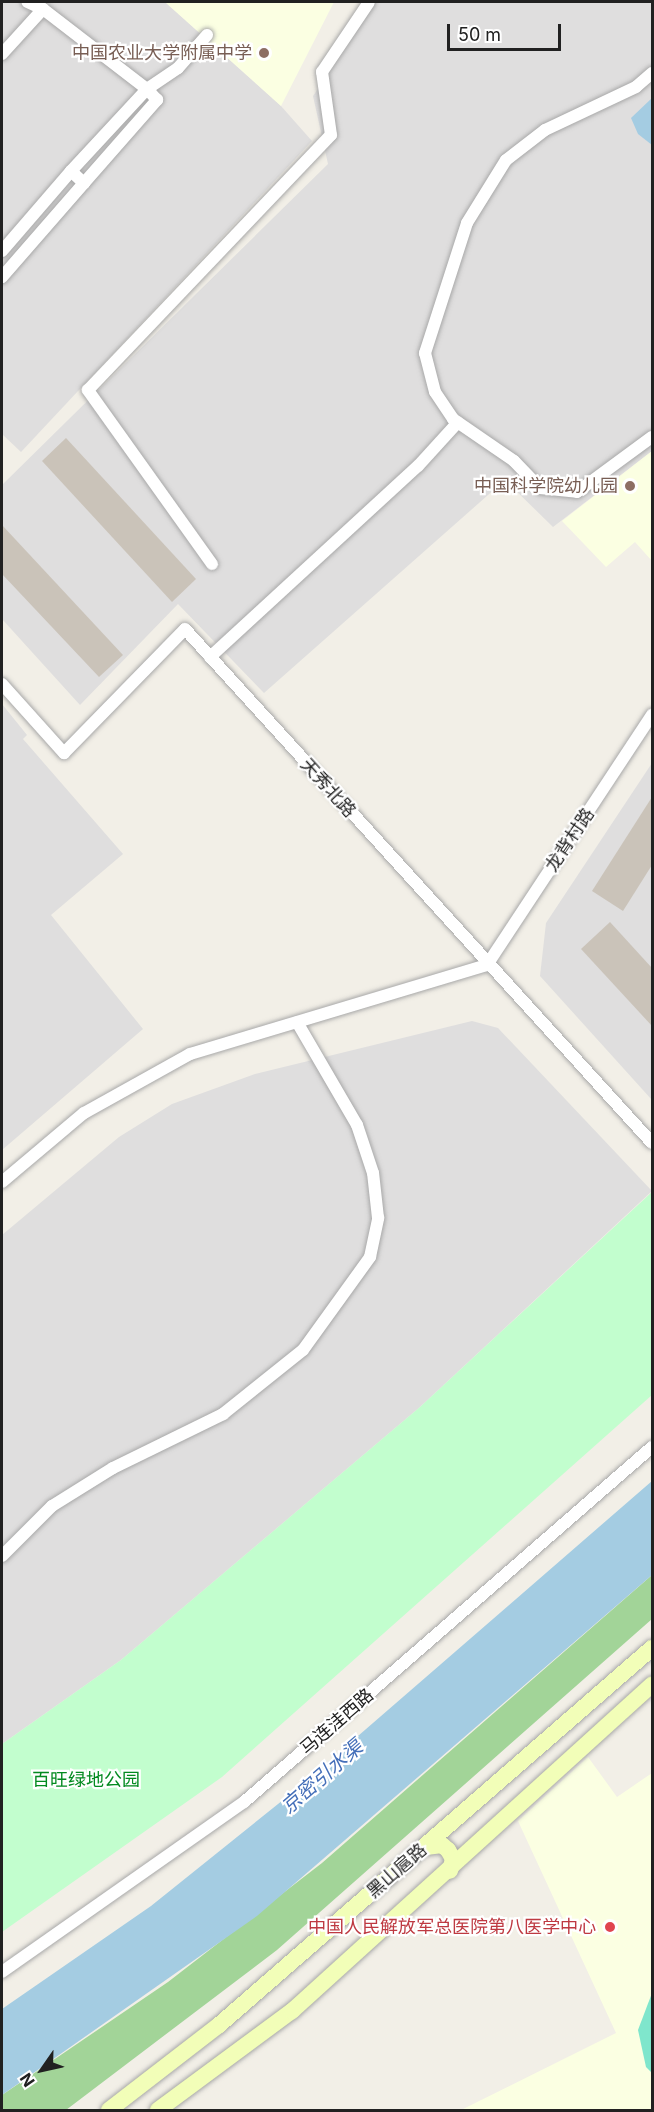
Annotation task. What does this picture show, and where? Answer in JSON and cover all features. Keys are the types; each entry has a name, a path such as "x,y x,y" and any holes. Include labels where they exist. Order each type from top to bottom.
{"main road":[{"name":"黑山扈路","path":"109,2110 219,2025 652,1648"},
{"name":"黑山扈路","path":"158,2110 292,2011 450,1871 652,1685"},
{"path":"426,1847 442,1845 448,1850 453,1858 450,1871"}],"street":[{"path":"2,277 157,100 147,89 43,9 27,2"},
{"path":"212,564 88,390 331,135 322,72 369,2"},
{"path":"2,54 43,9"},
{"path":"2,251 71,171 147,89 178,68 207,35"},
{"path":"652,73 636,87 545,130 506,160 467,223 425,353 435,392 458,422 514,461 540,488 560,493 577,492 652,437"},
{"path":"71,171 84,183"},
{"path":"210,657 418,466 458,422"},
{"name":"天秀北路","path":"2,684 64,753 185,629 487,965 652,1143"},
{"name":"龙背村路","path":"487,965 652,715"},
{"path":"2,1182 84,1113 190,1054 487,965"},
{"path":"2,1556 52,1506 113,1468 223,1414 303,1350 370,1257 378,1218 373,1173 357,1125 297,1022"},
{"name":"马连洼西路","path":"2,1972 244,1802 652,1447"}],"shaded area":[{"path":"2,2 165,2 281,106 312,141 21,452 2,434"},
{"name":"中国农业大学附属中学","path":"165,2 334,2 281,106"},
{"path":"376,2 652,2 652,451 553,527 505,480 264,693 178,604 80,705 2,619 2,485 328,164 313,96"},
{"name":"中国科学院幼儿园","path":"652,451 652,561 635,542 606,567 562,521"},
{"path":"2,704 27,735 23,739 123,854 51,915 143,1029 2,1150"},
{"path":"652,763 652,1100 540,976 546,923"},
{"path":"472,1021 498,1028 652,1191 420,1407 121,1660 2,1744 2,1235 119,1137 172,1104 255,1074"},
{"name":"中国人民解放军总医院第八医学中心","path":"588,1757 617,1797 652,1773 652,2110 461,2110 616,2033 518,1821"}],"green space":[{"name":"百旺绿地公园","path":"652,1192 652,1395 222,1777 2,1932 2,1744 121,1660 420,1407"},
{"path":"652,1575 652,1619 277,1950 66,2110 2,2110 2,2095 168,1982 322,1863"},
{"path":"652,1993 652,2073 646,2067 638,2030"}],"water":[{"path":"652,98 652,145 638,134 631,118"},
{"name":"京密引水渠","path":"652,1481 652,1575 257,1916 2,2095 2,2009 151,1906 298,1788"}],"building":[{"path":"66,438 196,579 172,602 42,461"},
{"path":"2,525 123,655 99,677 2,574"},
{"path":"652,797 652,865 623,911 592,891"},
{"path":"610,922 652,968 652,1026 581,949"}],"place":[{"name":"中国农业大学附属中学","path":"264,53"},
{"name":"中国科学院幼儿园","path":"630,486"},
{"name":"中国人民解放军总医院第八医学中心","path":"610,1927"}]}
